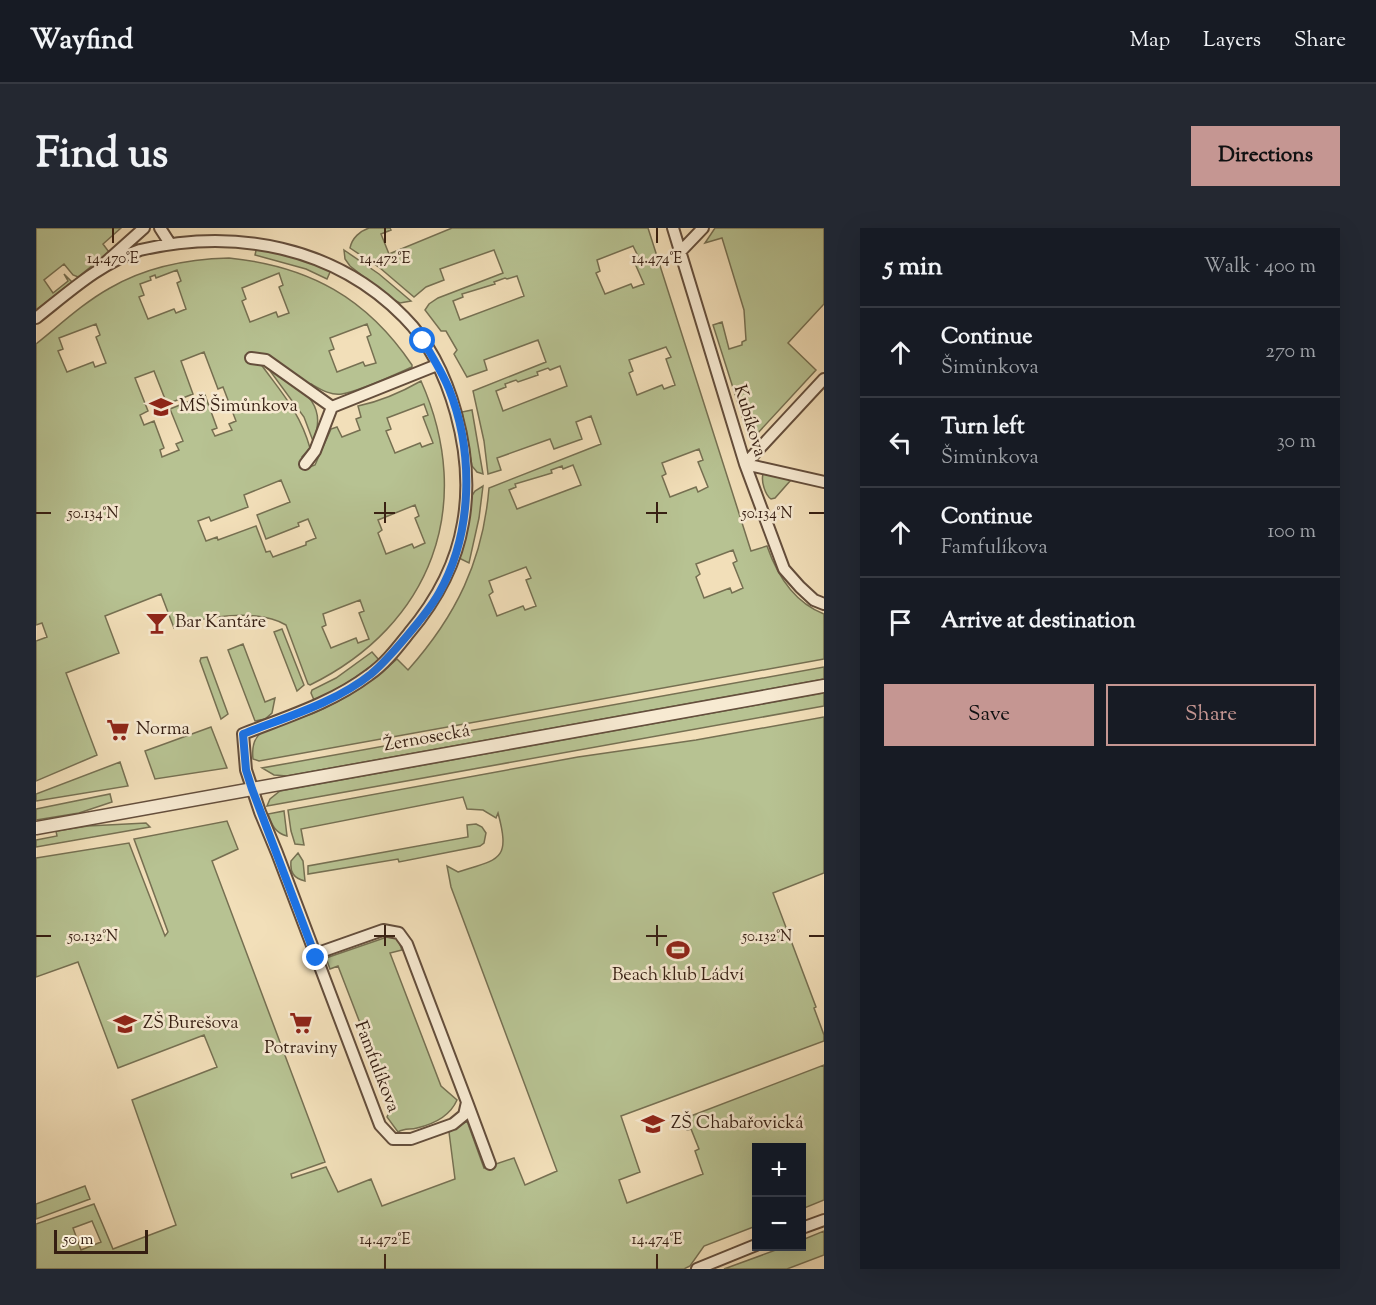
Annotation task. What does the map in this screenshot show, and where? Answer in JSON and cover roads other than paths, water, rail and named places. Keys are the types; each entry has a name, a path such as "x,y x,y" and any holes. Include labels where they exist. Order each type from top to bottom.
{"street":[{"path":"36,318 98,269 144,228"},
{"path":"159,228 169,242"},
{"name":"Kubíkova","path":"673,228 745,464 784,569 814,600 824,604"},
{"path":"681,251 703,228"},
{"path":"98,269 138,250 169,242 236,237 293,247 333,263 370,288 404,317 437,364 332,407 315,451 305,464"},
{"path":"250,358 266,360 332,407"},
{"name":"Famfulíkova","path":"437,364 456,411 464,444 466,482 464,522 448,573 439,592 423,616 387,660 370,675 314,706 243,734 246,770 252,789 380,1125 393,1139 411,1139 453,1124 464,1115 467,1102"},
{"path":"745,464 824,379"},
{"path":"745,464 824,482"},
{"name":"Žernosecká","path":"36,828 824,686"},
{"path":"315,954 383,930 399,933 406,944 490,1164"},
{"path":"806,1226 824,1220"},
{"path":"697,1269 752,1247"}],"place":[{"name":"MŠ Šimůnkova","path":"161,407"},
{"name":"Bar Kantáre","path":"157,623"},
{"name":"Norma","path":"118,730"},
{"name":"Beach klub Ládví","path":"678,950"},
{"name":"Potraviny","path":"301,1023"},
{"name":"ZŠ Burešova","path":"125,1024"},
{"name":"ZŠ Chabařovická","path":"653,1124"}]}
